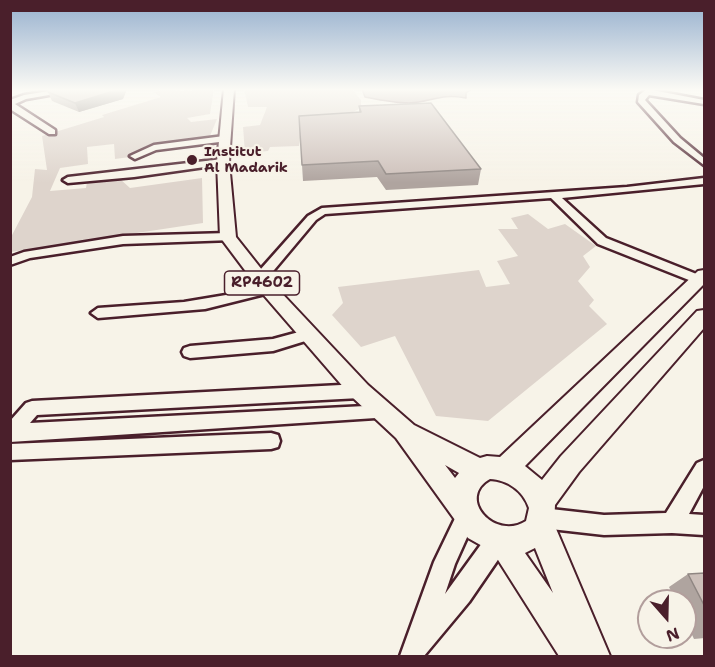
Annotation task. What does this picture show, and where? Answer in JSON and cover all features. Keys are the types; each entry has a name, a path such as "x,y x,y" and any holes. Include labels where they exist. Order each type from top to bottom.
{"main road":[{"path":"226,120 223,162 228,237"},
{"name":"RP4602","path":"228,237 263,284 360,391 404,431 480,531 500,541 578,657"},
{"path":"506,468 702,277"},
{"path":"500,541 518,541 532,535 570,464 703,320"},
{"name":"RP4602","path":"404,431 478,470"},
{"path":"466,513 462,494 467,480 478,470 487,467 506,468 533,487 541,515 594,657"}],"street":[{"path":"33,120 52,132"},
{"path":"659,120 677,140 705,162"},
{"path":"135,156 154,148 224,139"},
{"path":"68,180 223,162"},
{"path":"98,313 205,305 235,300 263,284 312,218 322,211 705,182"},
{"path":"553,195 602,241 702,277"},
{"path":"10,261 28,255 123,240 228,237"},
{"path":"190,352 273,345 310,334"},
{"path":"11,433 32,408 360,391"},
{"path":"11,433 385,412"},
{"path":"10,452 271,441"},
{"path":"672,523 705,469"},
{"path":"412,653 445,562 466,513"},
{"path":"541,515 604,525 672,523 705,525"},
{"path":"412,653 461,594 500,541"}],"shaded area":[{"path":"94,120 189,120 191,122 217,120 210,136 146,146 130,157 115,159 114,144 87,147 88,164 60,168 50,191 86,188 87,182 120,179 130,188 202,178 203,223 11,252 11,237 32,197 35,169 47,170 42,136"},
{"path":"262,120 314,120 302,122 299,146 270,147 268,151 245,153 243,127 260,125"},
{"path":"528,214 548,229 565,224 596,246 583,256 590,267 578,281 594,300 589,306 607,324 488,421 436,416 395,336 361,347 332,315 343,303 338,287 479,270 486,287 510,284 497,261 518,256 498,229 518,229 511,218"}],"building":[{"path":"299,120 444,120 481,169 386,174 378,161 302,165"},
{"path":"705,573 705,607 697,589 688,574"}],"place":[{"name":"Institut Al Madarik","path":"192,160"}]}
